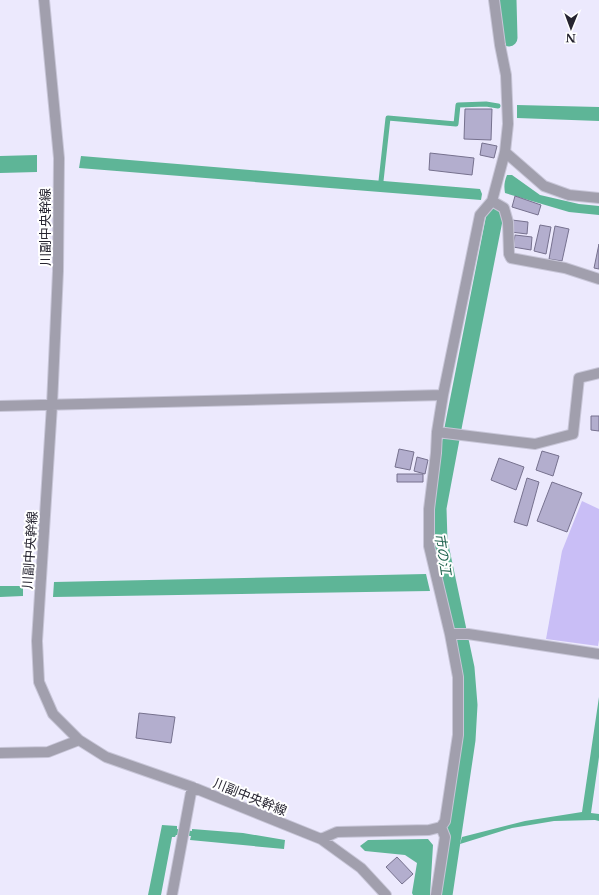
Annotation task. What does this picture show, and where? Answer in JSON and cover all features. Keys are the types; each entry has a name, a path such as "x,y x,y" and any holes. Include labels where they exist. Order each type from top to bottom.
{"street":[{"name":"川副中央幹線","path":"44,0 59,158 58,271 52,405 37,641 39,682 53,714 79,740 106,757 192,787 321,839 361,868 386,895"},
{"path":"321,839 337,832 429,830 441,827 445,821 458,735 458,677 430,546 429,509 436,454 437,432 443,395 480,215 492,201 505,152 508,124 506,75 494,0"},
{"path":"505,152 544,186 569,195 599,198"},
{"path":"492,201 504,208 508,222 509,254 511,258 564,268 599,279"},
{"path":"437,432 535,444 573,434 579,378 599,373"},
{"path":"0,406 443,395"},
{"path":"450,634 468,634 599,654"},
{"path":"0,753 48,752 79,740"},
{"path":"172,895 192,787"},
{"path":"436,895 445,837 441,827"}],"shaded area":[{"path":"517,105 599,107 599,121 517,118"},
{"path":"37,155 37,172 0,173 0,156"},
{"path":"81,156 480,189 482,194 481,200 79,168"},
{"path":"507,175 512,175 540,195 579,204 599,206 599,215 569,212 505,193 504,184"},
{"path":"582,501 599,509 598,646 546,639 562,551"},
{"path":"426,574 430,591 53,597 54,582"},
{"path":"0,586 23,586 23,596 0,597"},
{"path":"599,697 599,757 591,813 599,814 599,821 554,821 512,828 460,844 462,837 525,821 582,812"},
{"path":"162,825 177,826 177,829 192,831 192,829 243,833 285,840 284,849 190,840 191,836 176,835 175,837 172,837 161,895 148,895"},
{"path":"428,839 433,845 430,895 413,895 412,893 417,863 405,855 365,851 360,846 368,840"}],"building":[{"path":"465,109 492,109 491,140 464,139"},
{"path":"482,143 497,146 494,158 480,155"},
{"path":"430,153 474,158 472,175 429,170"},
{"path":"515,196 541,205 538,215 512,207"},
{"path":"512,220 528,222 527,234 511,232"},
{"path":"540,225 551,227 546,254 534,251"},
{"path":"555,226 569,229 562,261 549,259"},
{"path":"515,235 532,237 531,250 513,247"},
{"path":"599,244 599,269 594,268"},
{"path":"591,416 599,416 599,431 591,430"},
{"path":"399,449 414,452 410,470 395,467"},
{"path":"542,451 559,456 553,476 536,470"},
{"path":"417,457 428,460 425,474 414,471"},
{"path":"499,458 524,467 516,490 491,480"},
{"path":"397,474 423,474 423,482 397,482"},
{"path":"527,478 539,482 527,526 514,522"},
{"path":"552,482 582,493 567,532 537,521"},
{"path":"139,713 175,717 171,743 136,738"},
{"path":"397,857 413,874 402,884 386,867"}],"waterway":[{"name":"市の江","path":"508,0 509,38"},
{"path":"381,181 388,118 456,124 458,105 486,104 498,106"},
{"name":"市の江","path":"444,895 467,740 469,705 466,668 439,541 438,508 495,215"}]}
